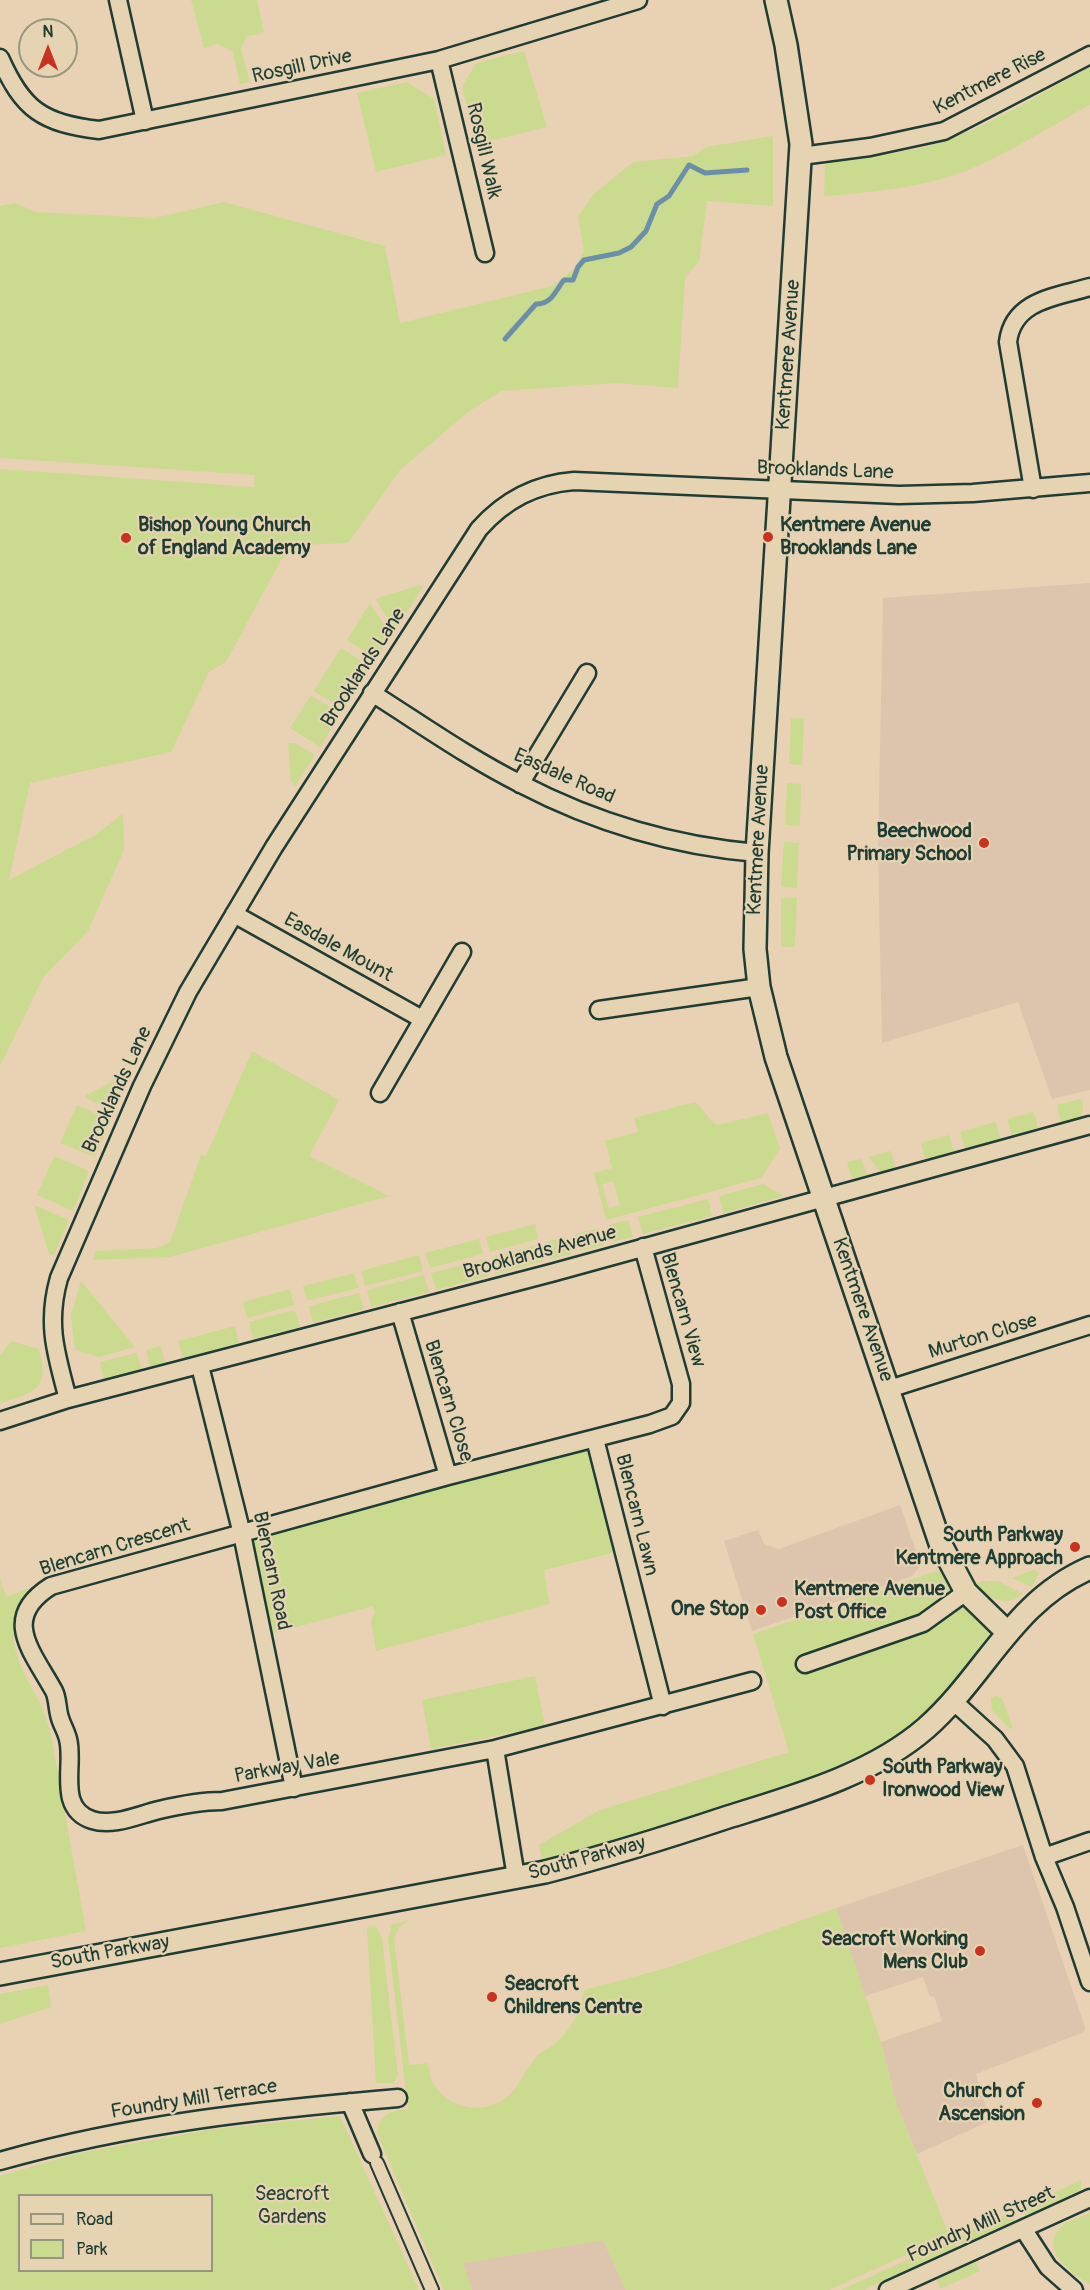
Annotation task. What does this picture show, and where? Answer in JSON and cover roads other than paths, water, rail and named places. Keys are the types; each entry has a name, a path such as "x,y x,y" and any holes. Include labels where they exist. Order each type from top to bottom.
{"street":[{"path":"118,0 145,122"},
{"name":"Rosgill Drive","path":"0,58 13,88 36,112 66,126 99,130 439,60 638,0"},
{"name":"Kentmere Avenue","path":"776,0 800,131 801,156 757,853 755,949 759,987 776,1057 940,1543 966,1592 1007,1632"},
{"name":"Kentmere Rise","path":"801,156 870,147 944,131 1090,55"},
{"name":"Rosgill Walk","path":"439,60 485,253"},
{"path":"1033,489 1008,342 1010,330 1015,319 1033,303 1090,287"},
{"name":"Brooklands Lane","path":"68,1399 51,1329 52,1301 59,1278 142,1086 188,992 234,914 372,693 479,529 498,509 521,494 547,484 574,481 899,495 1033,489 1090,483"},
{"path":"520,784 587,673"},
{"name":"Easdale Road","path":"372,693 520,784 629,828 705,848 757,853"},
{"name":"Easdale Mount","path":"234,914 422,1019"},
{"path":"380,1093 462,952"},
{"path":"599,1010 759,987"},
{"name":"Brooklands Avenue","path":"0,1421 68,1399 200,1366 1090,1125"},
{"name":"Blencarn View","path":"643,1247 681,1384"},
{"name":"Blencarn Close","path":"400,1312 448,1476 595,1439 672,1416 681,1403 681,1384"},
{"name":"Murton Close","path":"889,1389 1090,1325"},
{"name":"Blencarn Road","path":"200,1366 242,1534 294,1788"},
{"name":"Blencarn Lawn","path":"595,1439 663,1706"},
{"name":"Blencarn Crescent","path":"222,1801 205,1801 110,1822 91,1820 79,1811 70,1798 68,1739 60,1718 55,1693 26,1649 22,1612 32,1597 51,1586 448,1476"},
{"name":"South Parkway","path":"0,1974 516,1877 613,1854 808,1791 846,1775 899,1747 925,1728 952,1700 1007,1632 1040,1597 1066,1578 1090,1568"},
{"path":"804,1664 923,1623 966,1592"},
{"path":"516,1877 495,1749 752,1681"},
{"path":"952,1700 995,1739 1015,1766 1044,1857 1065,1907 1090,1982"},
{"name":"Parkway Vale","path":"222,1801 495,1749"},
{"path":"1044,1857 1090,1841"},
{"name":"Foundry Mill Terrace","path":"0,2161 112,2134 184,2120 294,2106 398,2098"},
{"path":"350,2102 432,2290"},
{"name":"Foundry Mill Street","path":"888,2290 1090,2198"},
{"path":"1024,2230 1048,2267 1074,2290"}],"waterway":[{"path":"505,339 536,304 550,299 564,280 573,280 578,267 584,260 619,253 631,247 646,231 657,204 669,196 689,165 705,173 747,170"}],"place":[{"name":"Kentmere Avenue Brooklands Lane","path":"768,537"},
{"name":"Bishop Young Church of England Academy","path":"126,538"},
{"name":"Beechwood Primary School","path":"984,843"},
{"name":"South Parkway Kentmere Approach","path":"1075,1547"},
{"name":"Kentmere Avenue Post Office","path":"782,1602"},
{"name":"One Stop","path":"761,1610"},
{"name":"South Parkway Ironwood View","path":"870,1780"},
{"name":"Seacroft Working Mens Club","path":"980,1951"},
{"name":"Seacroft Childrens Centre","path":"492,1997"},
{"name":"Church of Ascension","path":"1037,2103"}],"park label":[{"name":"Seacroft Gardens","path":"292,2206"}]}
